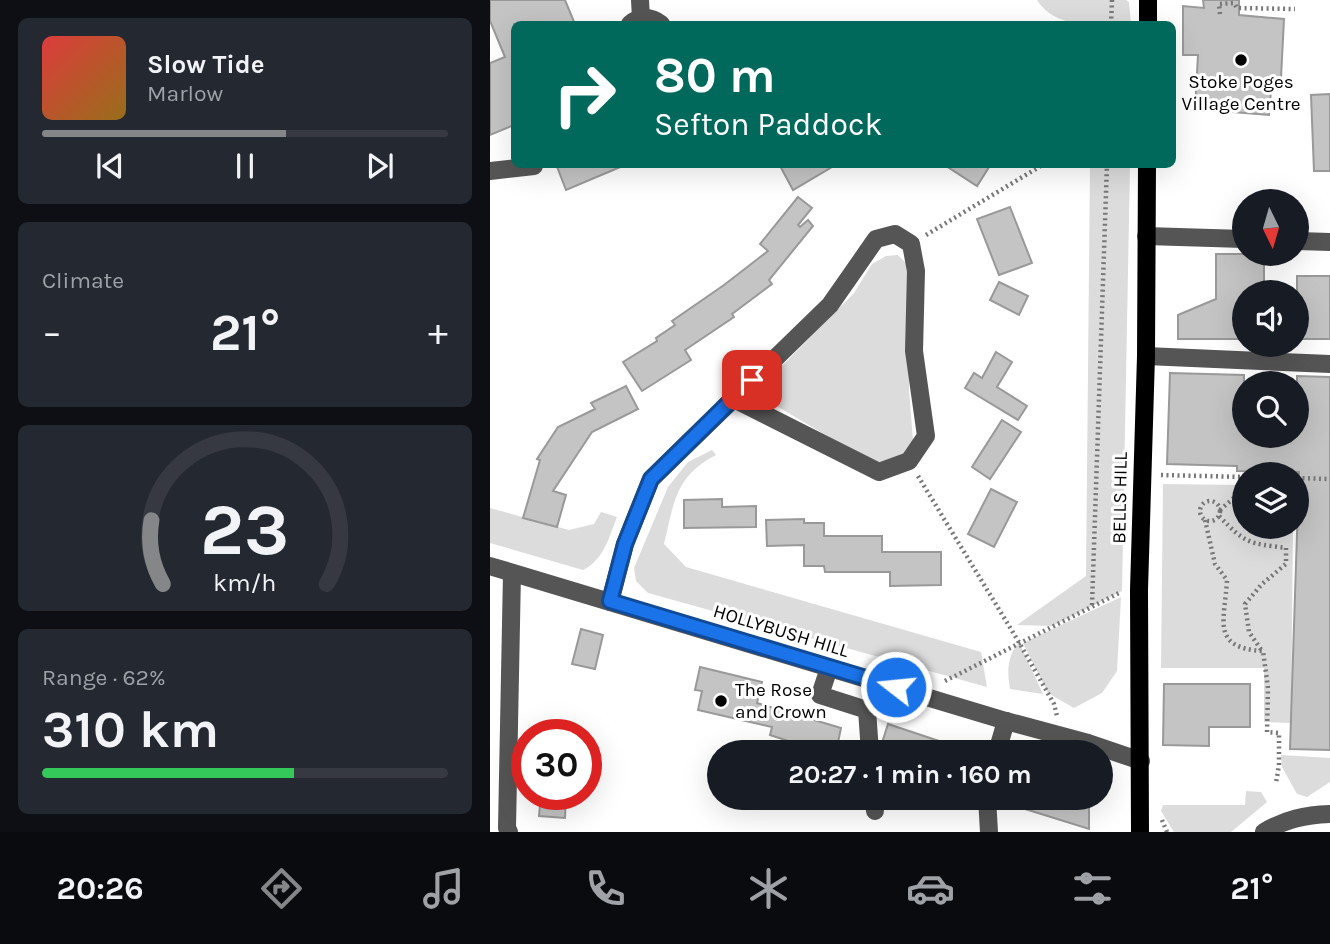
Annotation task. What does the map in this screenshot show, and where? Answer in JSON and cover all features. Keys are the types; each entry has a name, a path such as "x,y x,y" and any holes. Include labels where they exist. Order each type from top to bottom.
{"main road":[{"path":"1148,21 1149,0"},
{"name":"BELLS HILL","path":"1140,832 1139,590 1146,356 1147,168"}],"street":[{"path":"637,14 655,21"},
{"path":"490,171 516,168"},
{"path":"610,601 625,544 651,479 732,398 830,305 876,239 895,234 911,244 916,271 914,351 926,436 909,461 879,472 732,398"},
{"path":"1146,236 1232,239"},
{"path":"1309,241 1330,242"},
{"path":"1146,356 1330,363"},
{"name":"HOLLYBUSH HILL","path":"490,566 1141,761"},
{"path":"509,832 512,573"},
{"path":"828,668 821,695 867,710 869,740"},
{"path":"1000,740 1006,721"},
{"path":"988,810 989,832"},
{"path":"1264,832 1280,823 1305,815 1330,814"}],"path":[{"path":"1111,21 1112,0"},
{"path":"1220,14 1219,4 1234,2 1237,8 1295,9"},
{"path":"911,244 1037,168"},
{"path":"1092,605 1107,168"},
{"path":"909,461 1054,704 1064,737"},
{"path":"1157,475 1232,477"},
{"path":"1309,478 1330,479"},
{"path":"1205,520 1215,521 1232,501"},
{"path":"1263,652 1245,650 1229,642 1223,629 1227,580 1215,565 1205,520 1200,512 1204,503 1214,502 1237,536 1251,544 1286,548 1286,564 1262,584 1245,604 1244,612 1249,632 1263,652 1268,688 1267,732 1279,733 1276,783"},
{"path":"919,694 1125,590"}],"shaded area":[{"path":"1037,0 1126,0 1129,2 1131,21 1067,21 1046,10"},
{"path":"1090,168 1130,168 1122,591 1052,626 1017,625 1086,576"},
{"path":"898,255 909,266 909,390 913,440 908,456 874,464 770,402 780,368 854,293 872,264 886,256"},
{"path":"712,450 716,455 692,472 678,492 664,544 686,567 981,652 987,687 648,593 636,581 634,568 668,487 688,462"},
{"path":"1163,484 1232,485 1232,539 1293,539 1291,723 1264,722 1264,668 1161,668"},
{"path":"490,508 569,530 594,524 601,512 617,517 601,554 583,570 490,543"},
{"path":"1121,597 1117,671 1102,693 1074,708 1048,693 1023,643"},
{"path":"1019,642 1043,694 1010,689 1009,664"},
{"path":"1281,755 1330,758 1330,782 1307,797 1297,794 1282,767"},
{"path":"1246,791 1261,792 1267,802 1231,832 1174,832 1161,811 1163,805 1245,805"}],"building":[{"path":"490,0 565,0 574,21 511,21 511,126 490,135 490,63 505,57 490,21"},
{"name":"Stoke Poges Village Centre","path":"1203,0 1239,0 1239,15 1284,19 1281,78 1272,78 1269,115 1195,109 1198,55 1183,55 1183,6 1204,8"},
{"path":"1330,94 1330,171 1314,171 1311,95"},
{"path":"558,168 618,168 566,190"},
{"path":"781,168 830,168 793,190"},
{"path":"949,168 988,168 977,186"},
{"path":"798,197 812,208 798,225 800,227 808,220 813,226 769,280 772,284 732,314 734,317 685,350 691,360 642,391 623,362 657,341 656,338 675,325 672,321 768,251 760,244"},
{"path":"1010,207 1032,263 999,275 977,219"},
{"path":"1216,254 1232,254 1232,266 1264,266 1264,280 1232,280 1232,339 1178,339 1178,315 1216,299"},
{"path":"1297,276 1330,276 1330,339 1309,339 1309,280 1297,280"},
{"path":"999,282 1028,296 1019,315 990,300"},
{"path":"996,352 1012,362 997,387 1027,406 1018,420 965,388 974,373 982,378"},
{"path":"1170,373 1232,375 1232,448 1309,448 1309,376 1330,377 1330,750 1290,749 1297,539 1309,539 1309,462 1232,462 1232,466 1167,464"},
{"path":"626,386 638,409 592,432 553,491 566,495 557,527 523,518 540,460 537,459 558,427 595,409 591,403"},
{"path":"1002,420 1021,432 990,479 972,467"},
{"path":"991,489 1017,502 994,547 968,534"},
{"path":"722,499 722,507 756,506 756,527 684,528 684,500"},
{"path":"804,519 804,523 824,523 824,536 882,536 882,552 941,552 941,585 890,586 890,572 825,572 824,566 804,566 804,545 767,546 766,520"},
{"path":"581,629 603,635 595,669 572,664"},
{"path":"700,667 762,682 757,703 841,728 838,740 785,740 770,735 772,727 698,710 702,691 695,690"},
{"path":"1164,684 1250,684 1250,727 1209,727 1209,746 1163,745"},
{"path":"888,724 936,740 883,740"},
{"path":"540,810 565,810 565,818 539,816"},
{"path":"1028,810 1089,810 1089,829"}],"place":[{"name":"Stoke Poges Village Centre","path":"1241,60"},
{"name":"The Rose and Crown","path":"721,701"}],"route":[{"path":"752,380 651,479 625,544 610,601 896,687"}]}
